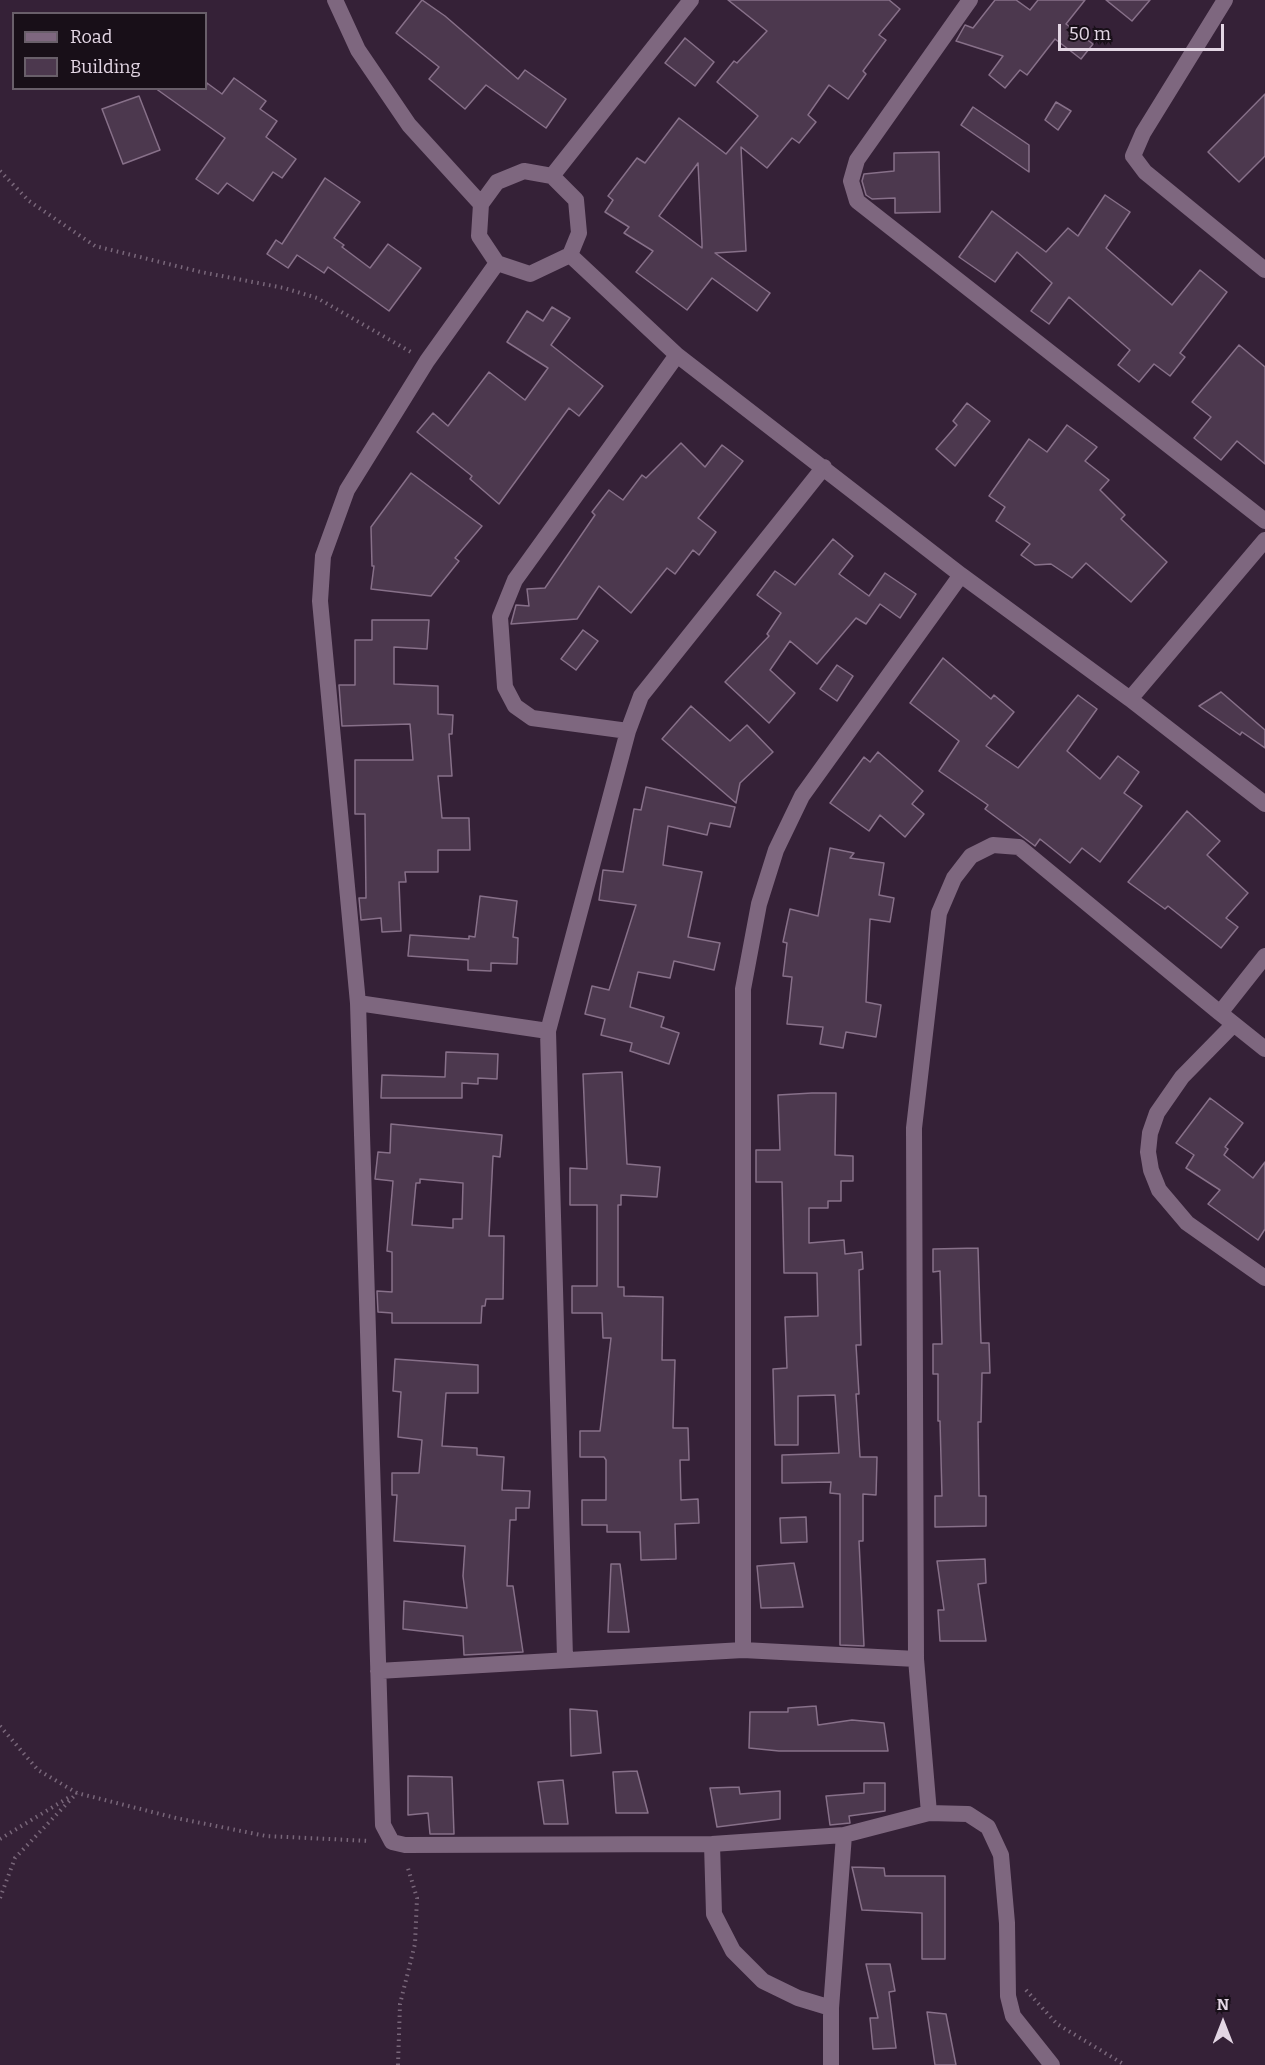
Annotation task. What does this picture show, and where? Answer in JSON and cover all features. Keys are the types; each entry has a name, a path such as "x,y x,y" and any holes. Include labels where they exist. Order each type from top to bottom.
{"street":[{"path":"335,0 358,50 409,125 481,204"},
{"path":"552,176 691,0"},
{"path":"970,0 857,160 851,181 857,201 1265,521"},
{"path":"1225,0 1143,133 1133,156 1145,172 1265,270"},
{"path":"524,171 552,176 576,200 579,233 570,255 530,274 497,262 479,236 481,204 497,182 524,171"},
{"path":"570,255 677,355 962,575 1130,699 1265,804"},
{"path":"497,262 427,361 347,490 323,556 320,601 358,1003 383,1825 392,1842 405,1845 712,1844 844,1835 929,1813 968,1814 988,1827 1001,1855 1008,1995 1013,2016 1052,2065"},
{"path":"628,731 532,718 515,706 505,687 500,617 515,580 677,355"},
{"path":"565,1658 548,1031 628,731 641,696 824,467"},
{"path":"1130,699 1265,540"},
{"path":"743,1650 743,988 759,903 776,850 802,796 962,575"},
{"path":"929,1813 916,1659 914,1128 939,914 954,878 971,856 986,848 993,845 1019,847 1265,1049"},
{"path":"1220,1013 1265,956"},
{"path":"358,1003 548,1031"},
{"path":"1233,1025 1182,1077 1163,1104 1150,1133 1148,1152 1151,1170 1159,1190 1187,1222 1265,1278"},
{"path":"378,1671 565,1658 743,1650 916,1659"},
{"path":"831,2065 831,2008 844,1835"},
{"path":"712,1844 714,1914 733,1951 763,1982 798,1998 831,2008"}],"path":[{"path":"0,171 29,201 95,246 201,272 284,288 317,298 342,315 427,361"},
{"path":"0,1726 38,1770 77,1793 176,1818 266,1836 392,1842 408,1866 417,1898 415,1944 400,2004 398,2065"},
{"path":"0,1839 77,1793"},
{"path":"0,1898 15,1858 77,1793"},
{"path":"1008,1969 1058,2024 1125,2065"}],"building":[{"path":"422,0 445,16 518,79 525,70 566,99 546,128 486,85 465,109 429,79 439,67 396,33"},
{"path":"728,0 889,0 900,9 879,35 886,40 863,71 866,74 848,99 829,85 808,115 816,122 799,143 792,138 767,168 741,147 746,251 715,253 770,293 757,311 712,278 687,310 636,272 653,251 624,233 629,227 605,212 613,200 608,196 637,158 645,163 679,118 726,154 758,116 717,82 734,61 737,63 767,31","holes":["698,163 702,248 659,216"]},
{"path":"995,0 1016,0 1030,10 1038,0 1085,0 1066,24 1093,44 1081,59 1055,39 1027,75 1020,70 1005,88 989,75 1003,56 956,41 965,25 973,28"},
{"path":"1106,0 1150,0 1132,21"},
{"path":"685,38 714,62 695,86 665,63"},
{"path":"234,78 266,101 260,109 277,121 266,137 296,159 282,178 273,172 253,201 227,183 218,194 196,179 225,138 158,90 207,90 207,83 222,94"},
{"path":"1265,94 1265,156 1239,182 1208,152"},
{"path":"139,96 160,150 123,164 102,109"},
{"path":"1056,102 1071,111 1058,130 1045,120"},
{"path":"973,107 1029,145 1029,172 961,125"},
{"path":"939,152 940,212 895,213 895,198 872,199 866,195 862,181 864,174 894,171 894,153"},
{"path":"325,178 360,202 334,238 344,245 342,247 370,268 388,244 421,268 389,311 328,267 324,273 297,255 288,268 267,254 276,240 282,244"},
{"path":"1105,195 1130,212 1106,248 1172,305 1200,270 1227,292 1180,353 1185,357 1170,376 1154,364 1139,382 1118,365 1130,350 1069,297 1049,324 1031,311 1052,283 1017,252 995,282 959,257 992,211 1046,252 1068,228 1078,236"},
{"path":"552,307 570,318 551,345 603,386 579,416 569,408 499,504 470,479 472,476 417,432 433,413 448,426 489,372 525,400 548,368 507,342 527,311 543,321"},
{"path":"1239,345 1265,367 1265,464 1237,441 1221,460 1194,438 1211,417 1192,402"},
{"path":"967,403 990,421 955,466 936,449 957,425 953,421"},
{"path":"1067,425 1097,447 1085,461 1109,480 1100,490 1125,515 1121,519 1167,562 1131,602 1086,563 1072,578 1051,564 1035,565 1021,555 1030,544 996,521 1005,507 989,496 1029,439 1047,452"},
{"path":"681,443 705,467 722,445 743,461 698,518 716,532 699,555 693,550 675,574 667,568 631,613 599,586 577,619 511,624 516,605 529,606 527,589 545,588 595,515 592,512 609,490 623,500 642,475 646,478"},
{"path":"411,473 482,526 455,558 459,561 431,596 371,589 374,566 372,566 371,527"},
{"path":"833,539 853,556 839,574 869,596 885,573 916,594 900,618 880,604 866,624 856,618 817,664 790,641 770,670 795,693 769,723 725,682 769,636 767,634 781,613 757,595 775,571 795,585"},
{"path":"372,620 429,620 427,649 394,647 394,684 438,686 438,714 453,715 452,734 449,734 452,776 438,776 442,818 469,818 470,850 438,850 438,872 405,872 406,882 399,882 401,931 382,932 381,918 361,920 359,898 366,898 365,814 355,814 355,760 413,760 410,724 342,726 339,685 355,685 355,640 372,640"},
{"path":"583,630 598,641 576,670 561,659"},
{"path":"943,658 991,699 994,695 1014,712 986,746 1018,768 1078,695 1097,709 1067,751 1100,779 1118,756 1139,772 1124,793 1142,806 1100,862 1082,848 1070,863 1040,839 1035,846 985,809 988,805 939,771 959,741 910,703"},
{"path":"837,665 853,676 837,701 820,689"},
{"path":"1221,692 1265,730 1265,748 1242,732 1240,735 1199,706"},
{"path":"691,706 730,741 747,725 773,752 740,783 736,803 662,739"},
{"path":"878,752 923,791 912,804 924,814 905,837 880,815 869,831 830,803 864,757 870,762"},
{"path":"646,787 735,807 730,827 710,823 707,835 668,826 663,865 702,872 688,937 720,943 714,970 674,961 670,978 638,972 630,1007 664,1017 661,1027 679,1033 669,1064 630,1051 632,1043 601,1035 605,1019 585,1014 592,986 609,990 636,905 599,900 603,870 623,872 634,809 641,810"},
{"path":"1187,811 1220,841 1207,855 1248,893 1226,918 1238,927 1221,948 1168,906 1165,909 1128,882"},
{"path":"830,848 854,853 850,858 884,863 879,895 894,898 890,922 870,919 866,1002 881,1005 876,1037 846,1032 843,1048 820,1044 823,1027 787,1024 792,977 783,976 787,943 783,942 790,909 818,916"},
{"path":"480,896 517,901 513,937 518,938 517,964 491,963 491,971 468,970 468,960 408,956 410,935 469,939 469,936 475,937"},
{"path":"446,1052 498,1054 497,1079 478,1078 478,1084 462,1083 462,1098 381,1098 382,1075 445,1077"},
{"path":"622,1072 627,1164 660,1167 657,1197 621,1195 621,1205 618,1205 618,1287 624,1287 624,1296 663,1297 662,1360 675,1360 673,1428 688,1428 689,1460 680,1460 681,1500 698,1499 699,1523 675,1524 676,1559 641,1560 640,1532 607,1532 607,1525 582,1525 582,1500 606,1500 606,1460 604,1457 580,1457 580,1431 600,1431 611,1338 603,1338 602,1313 572,1313 572,1286 597,1286 597,1205 570,1205 570,1168 587,1169 583,1074"},
{"path":"836,1093 835,1155 853,1156 853,1181 841,1181 841,1201 828,1201 828,1208 809,1208 809,1243 844,1240 845,1254 862,1252 863,1269 859,1270 861,1345 856,1345 860,1457 877,1457 876,1495 863,1494 863,1541 859,1541 864,1646 840,1645 840,1494 830,1493 831,1482 782,1483 782,1455 839,1453 835,1395 798,1396 798,1445 775,1445 773,1369 787,1368 785,1317 818,1316 817,1273 784,1273 782,1182 756,1182 756,1150 780,1150 778,1095"},
{"path":"1210,1098 1243,1123 1225,1147 1228,1149 1224,1155 1253,1178 1265,1162 1265,1229 1258,1240 1208,1204 1220,1190 1186,1168 1194,1155 1176,1143"},
{"path":"391,1124 502,1135 500,1157 493,1156 489,1236 504,1236 503,1299 486,1299 485,1306 482,1306 481,1323 392,1323 392,1313 378,1312 377,1291 392,1292 392,1252 387,1251 393,1181 375,1179 378,1152 390,1153","holes":["420,1179 463,1183 462,1219 453,1219 453,1228 412,1225 416,1183 420,1183"]},
{"path":"978,1248 981,1343 989,1343 990,1373 982,1373 981,1422 978,1422 979,1496 986,1496 986,1526 935,1527 935,1496 942,1496 938,1374 933,1374 933,1344 942,1344 940,1271 933,1272 933,1249"},
{"path":"395,1359 478,1365 478,1393 446,1393 442,1446 477,1448 477,1455 504,1457 502,1490 530,1491 529,1508 516,1508 516,1520 510,1520 507,1586 513,1586 523,1652 464,1655 463,1636 403,1629 404,1601 467,1608 463,1576 465,1546 394,1541 397,1495 392,1495 392,1473 419,1473 422,1440 398,1437 401,1392 393,1391"},
{"path":"806,1517 807,1542 781,1543 780,1518"},
{"path":"985,1559 986,1583 978,1584 986,1641 940,1641 938,1610 944,1610 937,1561"},
{"path":"794,1563 803,1607 761,1608 757,1566"},
{"path":"611,1564 620,1564 629,1632 608,1632"},
{"path":"816,1706 818,1725 852,1720 884,1723 888,1751 779,1751 749,1748 750,1712 788,1712 788,1708"},
{"path":"570,1709 597,1711 601,1753 571,1756"},
{"path":"637,1771 648,1813 616,1813 613,1772"},
{"path":"408,1776 452,1777 454,1834 430,1834 428,1813 408,1815"},
{"path":"563,1780 568,1824 544,1824 538,1782"},
{"path":"864,1783 885,1783 885,1811 849,1816 850,1823 830,1825 826,1796 864,1793"},
{"path":"739,1787 740,1794 780,1791 780,1819 717,1827 710,1788"},
{"path":"852,1867 884,1868 885,1876 945,1876 945,1959 922,1959 922,1913 862,1910"},
{"path":"866,1964 890,1964 895,1991 889,1992 896,2048 873,2049 870,2018 878,2018"},
{"path":"927,2012 946,2014 956,2065 935,2065"}]}
